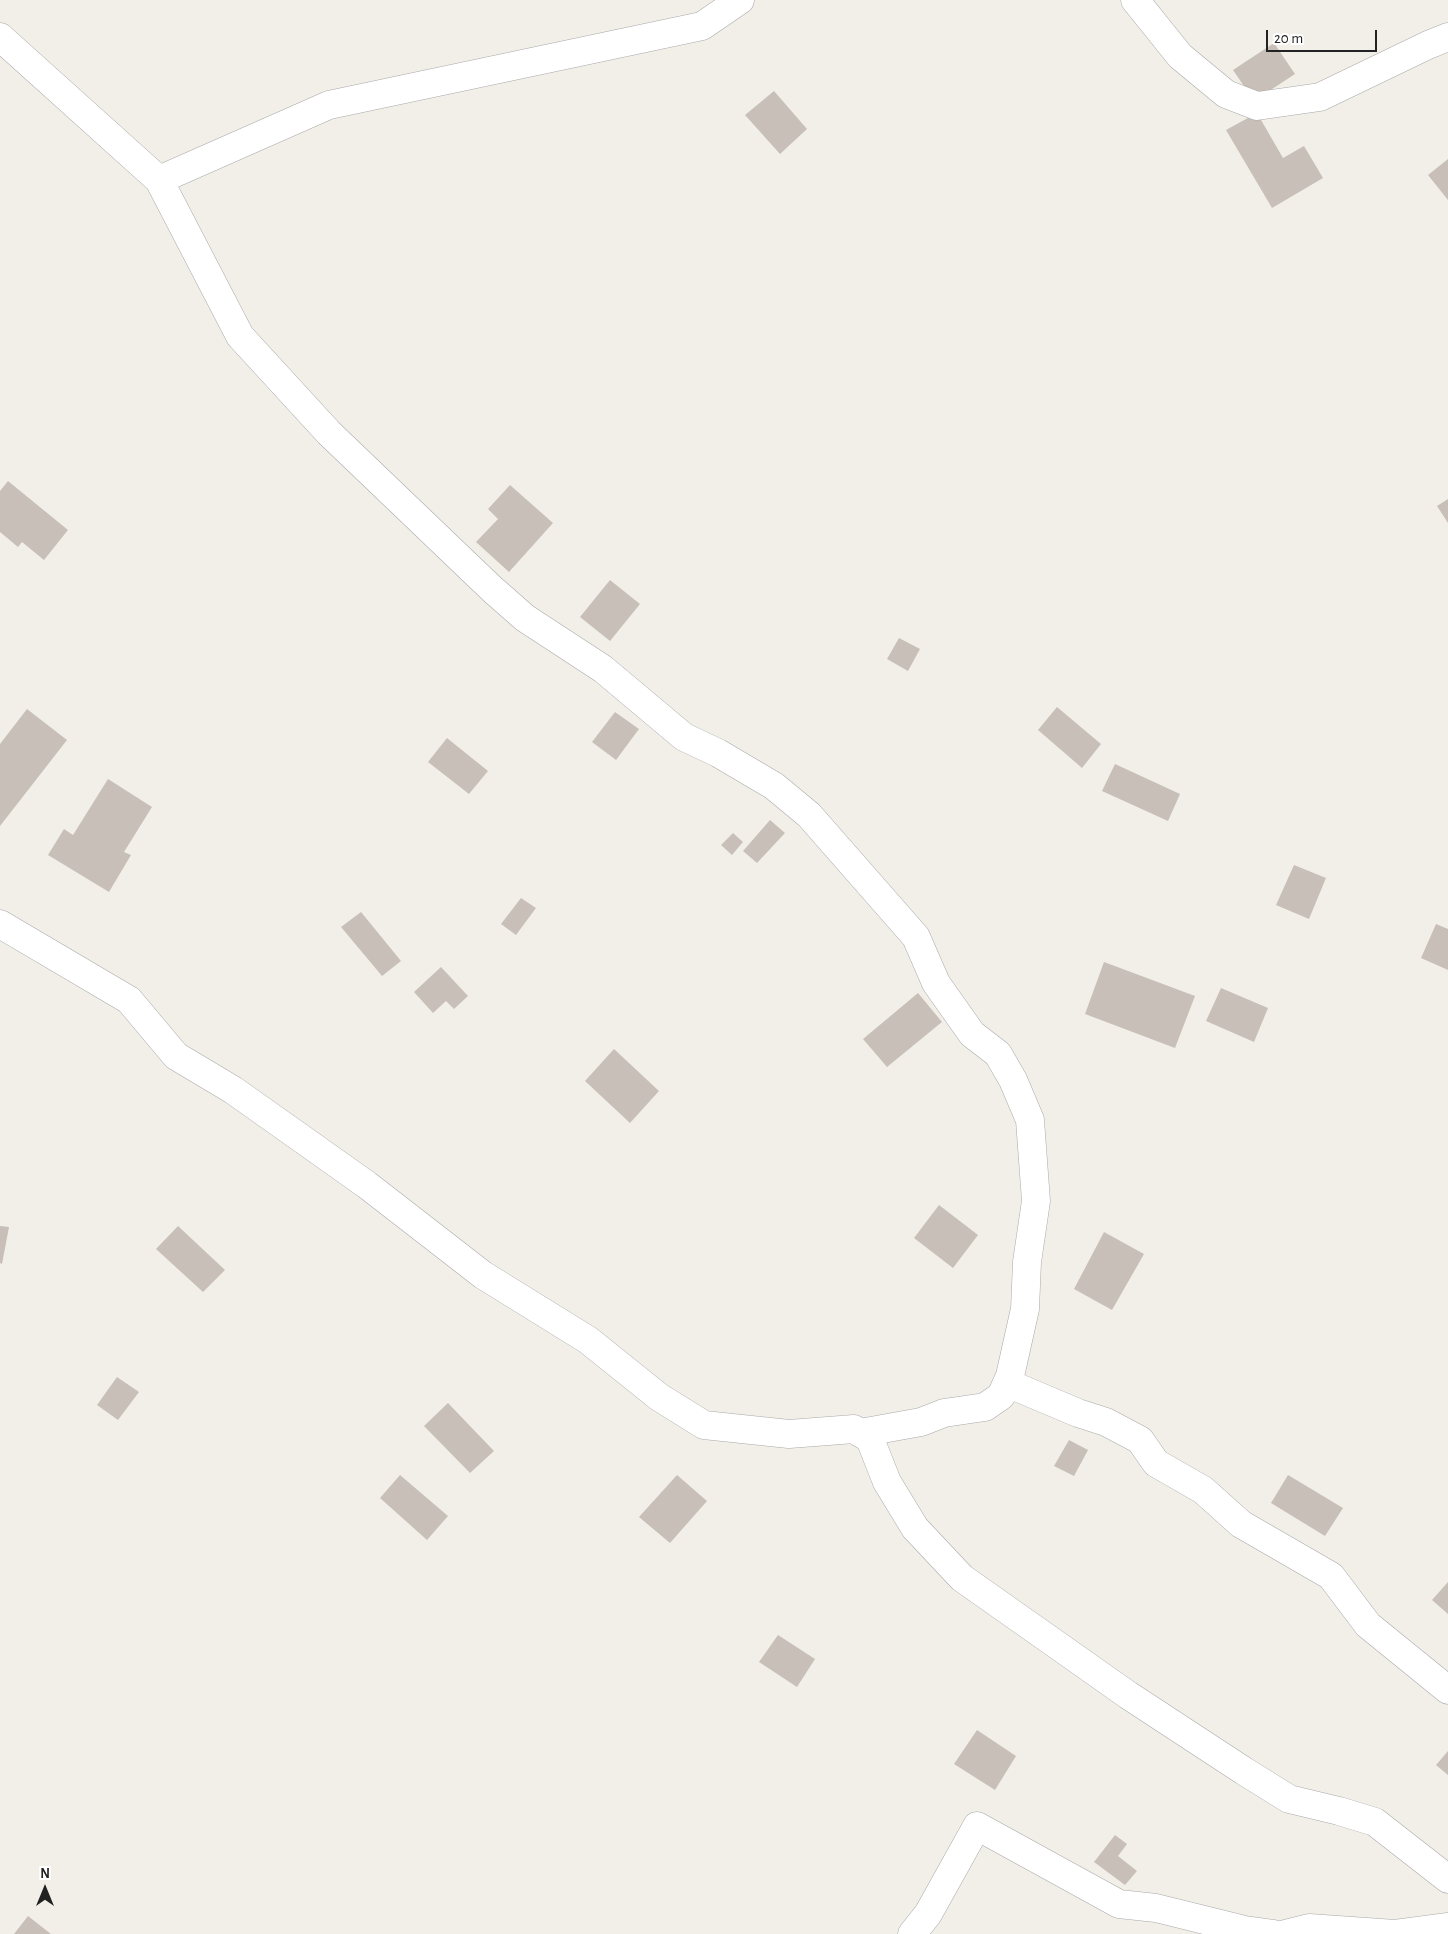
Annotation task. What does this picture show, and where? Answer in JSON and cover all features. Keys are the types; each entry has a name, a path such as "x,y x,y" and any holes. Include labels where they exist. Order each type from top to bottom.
{"street":[{"path":"159,180 329,105 702,26 740,0"},
{"path":"1135,0 1180,56 1226,94 1257,106 1320,97 1428,44 1448,37"},
{"path":"0,37 159,180 240,336 336,440 525,618 603,669 684,737 718,753 774,786 809,815 916,937 936,983 972,1034 998,1054 1002,1060 1014,1080 1030,1120 1036,1201 1027,1262 1025,1309 1007,1382 1001,1396 985,1407 951,1412 921,1422 860,1433"},
{"path":"0,924 129,1000 176,1056 233,1090 366,1185 483,1275 588,1340 659,1397 704,1426 789,1434 854,1428 870,1439 887,1482 915,1528 962,1578 1128,1695 1289,1799 1339,1810 1375,1822 1448,1879"},
{"path":"1007,1382 1078,1413 1106,1422 1140,1440 1156,1463 1203,1490 1240,1524 1331,1576 1368,1625 1448,1690"},
{"path":"912,1934 928,1914 977,1826 1120,1904 1156,1908 1245,1930 1274,1934"},
{"path":"1285,1934 1309,1928 1395,1934 1448,1927"}],"building":[{"path":"1274,43 1295,74 1254,101 1233,70"},
{"path":"774,91 807,129 780,154 745,115"},
{"path":"1257,113 1283,158 1304,146 1323,178 1272,208 1226,130"},
{"path":"1448,159 1448,200 1428,175"},
{"path":"8,481 68,530 44,560 22,542 18,547 0,532 0,491"},
{"path":"510,485 553,523 509,572 476,542 498,519 488,509"},
{"path":"1448,499 1448,523 1437,506"},
{"path":"610,580 640,604 610,641 580,617"},
{"path":"899,638 920,649 908,671 887,659"},
{"path":"1057,707 1101,744 1082,768 1038,730"},
{"path":"27,709 67,740 0,826 0,744"},
{"path":"615,712 639,729 616,760 592,742"},
{"path":"447,738 488,771 469,794 428,762"},
{"path":"1115,764 1180,794 1168,821 1102,791"},
{"path":"108,779 152,807 124,852 131,855 109,892 48,855 64,829 73,835"},
{"path":"770,820 785,833 757,863 743,851"},
{"path":"733,833 743,842 732,855 721,845"},
{"path":"1294,865 1326,878 1309,919 1276,905"},
{"path":"521,898 536,908 516,935 501,924"},
{"path":"361,912 401,961 382,976 341,927"},
{"path":"1436,924 1448,929 1448,970 1421,958"},
{"path":"1104,962 1195,996 1175,1048 1085,1014"},
{"path":"441,967 468,996 454,1009 446,1001 433,1013 414,992"},
{"path":"1221,988 1268,1008 1254,1042 1206,1021"},
{"path":"918,993 942,1022 887,1067 863,1039"},
{"path":"614,1049 659,1091 630,1123 585,1081"},
{"path":"939,1205 978,1235 953,1268 914,1238"},
{"path":"0,1226 9,1227 2,1264 0,1263"},
{"path":"178,1226 225,1270 203,1292 156,1249"},
{"path":"1104,1232 1144,1254 1112,1310 1074,1289"},
{"path":"117,1377 139,1392 118,1420 97,1405"},
{"path":"448,1403 494,1451 470,1473 424,1426"},
{"path":"1069,1440 1088,1450 1074,1476 1054,1466"},
{"path":"400,1475 448,1516 427,1540 380,1498"},
{"path":"677,1475 707,1501 670,1543 639,1517"},
{"path":"1288,1475 1343,1508 1325,1536 1271,1503"},
{"path":"1448,1582 1448,1614 1432,1600"},
{"path":"778,1635 815,1659 797,1687 759,1662"},
{"path":"977,1730 1016,1756 995,1790 954,1764"},
{"path":"1448,1751 1448,1775 1436,1765"},
{"path":"1115,1835 1127,1844 1118,1856 1137,1871 1125,1885 1094,1862"},
{"path":"28,1916 51,1934 14,1934"}]}
